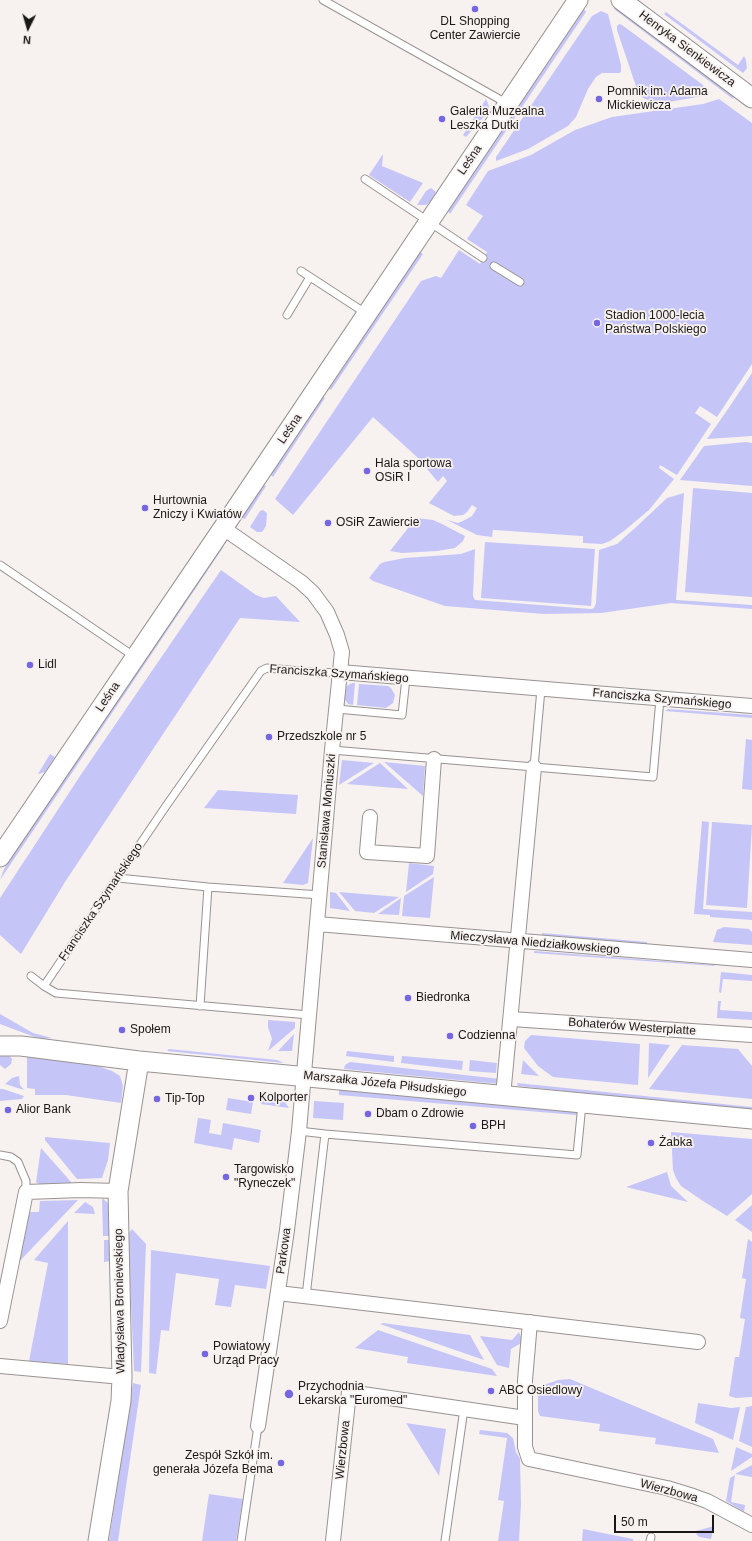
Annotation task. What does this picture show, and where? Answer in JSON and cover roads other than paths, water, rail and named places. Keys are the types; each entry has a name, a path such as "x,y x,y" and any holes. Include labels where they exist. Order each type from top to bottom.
{"street":[{"name":"Leśna","path":"0,857 578,0"},
{"name":"Henryka Sienkiewicza","path":"621,0 752,98"},
{"name":"Stanisława Moniuszki","path":"223,528 295,578 313,593 327,612 342,652 308,1015 304,1076"},
{"name":"Franciszka Szymańskiego","path":"340,672 752,706"},
{"path":"370,817 367,852 426,856 434,759"},
{"path":"503,1096 534,767"},
{"name":"Mieczysława Niedziałkowskiego","path":"317,924 518,942 752,960"},
{"name":"Bohaterów Westerplatte","path":"511,1019 752,1035"},
{"path":"0,1035 9,1046"},
{"name":"Marszałka Józefa Piłsudskiego","path":"0,1041 9,1046 139,1061 752,1119"},
{"name":"Władysława Broniewskiego","path":"98,1541 120,1401 122,1377 118,1191 139,1061"},
{"name":"Parkowa","path":"258,1426 278,1293 299,1131 304,1076"},
{"path":"0,1321 3,1297 26,1192 81,1190 118,1191"},
{"path":"278,1293 698,1342"},
{"name":"Wierzbowa","path":"530,1322 525,1380 524,1447 528,1459 673,1490 707,1501 752,1525"},
{"path":"0,1366 122,1377"},
{"name":"Wierzbowa","path":"333,1541 349,1392 525,1418"}],"lane":[{"path":"323,0 508,104"},
{"path":"365,180 483,258"},
{"path":"494,266 520,282"},
{"path":"301,271 367,314"},
{"path":"287,315 310,278"},
{"path":"0,566 136,657"},
{"name":"Franciszka Szymańskiego","path":"44,986 166,806 261,671 267,668 322,673 340,672"},
{"path":"337,709 402,715 406,678"},
{"path":"534,767 541,689"},
{"path":"332,750 653,777 660,699"},
{"path":"118,878 320,895"},
{"path":"200,1006 208,886"},
{"path":"31,976 56,993 308,1015"},
{"path":"299,1131 577,1155 582,1103"},
{"path":"306,1296 325,1134"},
{"path":"0,1155 11,1157 18,1162 26,1181 26,1192"},
{"path":"444,1541 464,1409"},
{"path":"241,1541 258,1426"}],"place":[{"name":"DL Shopping Center Zawiercie","path":"475,9"},
{"name":"Pomnik im. Adama Mickiewicza","path":"599,99"},
{"name":"Galeria Muzealna Leszka Dutki","path":"442,119"},
{"name":"Stadion 1000-lecia Państwa Polskiego","path":"597,323"},
{"name":"Hala sportowa OSiR I","path":"367,471"},
{"name":"Hurtownia Zniczy i Kwiatów","path":"145,508"},
{"name":"OSiR Zawiercie","path":"328,523"},
{"name":"Lidl","path":"30,665"},
{"name":"Przedszkole nr 5","path":"269,737"},
{"name":"Biedronka","path":"408,998"},
{"name":"Społem","path":"122,1030"},
{"name":"Codzienna","path":"450,1036"},
{"name":"Kolporter","path":"251,1098"},
{"name":"Tip-Top","path":"157,1099"},
{"name":"Alior Bank","path":"8,1110"},
{"name":"Dbam o Zdrowie","path":"368,1114"},
{"name":"BPH","path":"473,1126"},
{"name":"Żabka","path":"651,1143"},
{"name":"Targowisko \"Ryneczek\"","path":"226,1177"},
{"name":"Powiatowy Urząd Pracy","path":"205,1354"},
{"name":"ABC Osiedlowy","path":"491,1391"},
{"name":"Przychodnia Lekarska \"Euromed\"","path":"289,1394"},
{"name":"Zespół Szkół im. generała Józefa Bema","path":"281,1463"}]}
